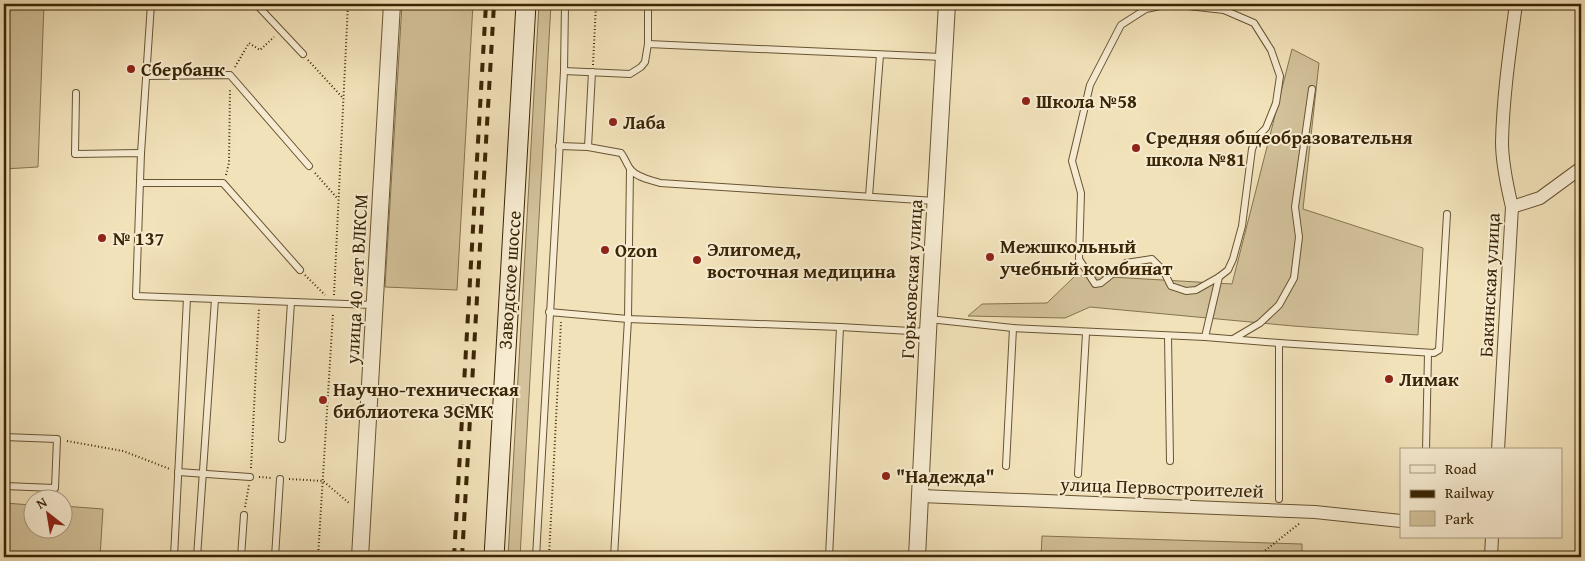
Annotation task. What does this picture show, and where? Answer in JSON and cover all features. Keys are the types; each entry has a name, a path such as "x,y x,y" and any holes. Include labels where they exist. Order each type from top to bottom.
{"main road":[{"name":"Заводское шоссе","path":"494,557 526,4"}],"street":[{"name":"улица 40 лет ВЛКСМ","path":"360,557 392,4"},
{"name":"Горьковская улица","path":"917,557 928,326 947,4"},
{"name":"Бакинская улица","path":"1498,448 1512,207 1504,175 1502,143 1516,4"},
{"path":"1512,207 1540,198 1581,168"},
{"name":"улица Первостроителей","path":"921,496 1315,512 1400,521"},
{"path":"1491,557 1492,538"}],"lane":[{"path":"150,4 141,153 136,296 375,305"},
{"path":"256,4 303,54"},
{"path":"536,557 564,71 565,4"},
{"path":"564,71 630,74 641,67 645,62 648,44 648,4"},
{"path":"1169,4 1224,10 1254,23 1270,50 1280,76 1276,103 1266,128 1258,136 1252,149 1242,226 1233,259 1228,270 1219,277 1196,290 1186,291 1171,286 1163,270 1152,259 1126,263 1101,283 1095,284 1079,259 1081,193 1072,161 1090,85 1121,25 1146,10 1169,4"},
{"path":"648,44 944,58"},
{"path":"869,196 880,56"},
{"path":"588,147 592,72"},
{"path":"146,76 230,75 309,166"},
{"path":"1233,339 1260,323 1279,305 1294,278 1299,237 1295,207 1312,89"},
{"path":"76,93 75,154 141,153"},
{"path":"559,146 588,147 621,152 627,160 630,169 628,318 614,557"},
{"path":"630,169 642,178 660,183 935,201"},
{"path":"140,183 223,183 300,270"},
{"path":"549,312 628,318 840,327 928,326 1012,328 1086,333 1205,337 1434,353 1439,350 1447,214"},
{"path":"1205,337 1219,277"},
{"path":"174,557 187,298"},
{"path":"197,557 215,299"},
{"path":"282,439 291,302"},
{"path":"829,557 840,327"},
{"path":"1006,466 1012,328"},
{"path":"1078,474 1086,333"},
{"path":"1168,336 1170,461"},
{"path":"1279,343 1279,499"},
{"path":"1426,448 1428,353"},
{"path":"4,437 57,439 54,488 4,486"},
{"path":"178,472 250,477"},
{"path":"275,557 280,479"},
{"path":"241,557 244,515"}],"path":[{"path":"318,557 348,4"},
{"path":"592,72 596,4"},
{"path":"303,54 343,97"},
{"path":"309,166 338,198"},
{"path":"300,270 333,304"},
{"path":"549,557 561,313"},
{"path":"57,439 123,451 178,472"},
{"path":"244,515 250,477"},
{"path":"1257,557 1315,512"}],"green space":[{"path":"4,4 44,4 38,167 4,169"},
{"path":"402,4 473,4 457,290 385,287"},
{"path":"539,4 551,4 520,557 508,557"},
{"path":"1292,49 1319,63 1303,209 1423,248 1418,335 1293,326 1090,307 1065,318 968,316 982,304 1047,303 1076,275 1232,284"},
{"path":"4,503 22,504 22,538 72,538 72,507 103,509 100,557 4,557"},
{"path":"1042,536 1302,544 1302,552 1360,557 1041,557"}],"railway":[{"path":"454,557 486,4"},
{"path":"462,557 494,4"}],"place":[{"name":"Сбербанк","path":"131,69"},
{"name":"Школа №58","path":"1026,101"},
{"name":"Лаба","path":"613,122"},
{"name":"Средняя общеобразовательня школа №81","path":"1136,148"},
{"name":"№ 137","path":"102,238"},
{"name":"Ozon","path":"605,250"},
{"name":"Межшкольный учебный комбинат","path":"990,257"},
{"name":"Элигомед, восточная медицина","path":"697,260"},
{"name":"Лимак","path":"1389,379"},
{"name":"Научно-техническая библиотека ЗСМК","path":"323,400"},
{"name":"\"Надежда\"","path":"886,476"}]}
